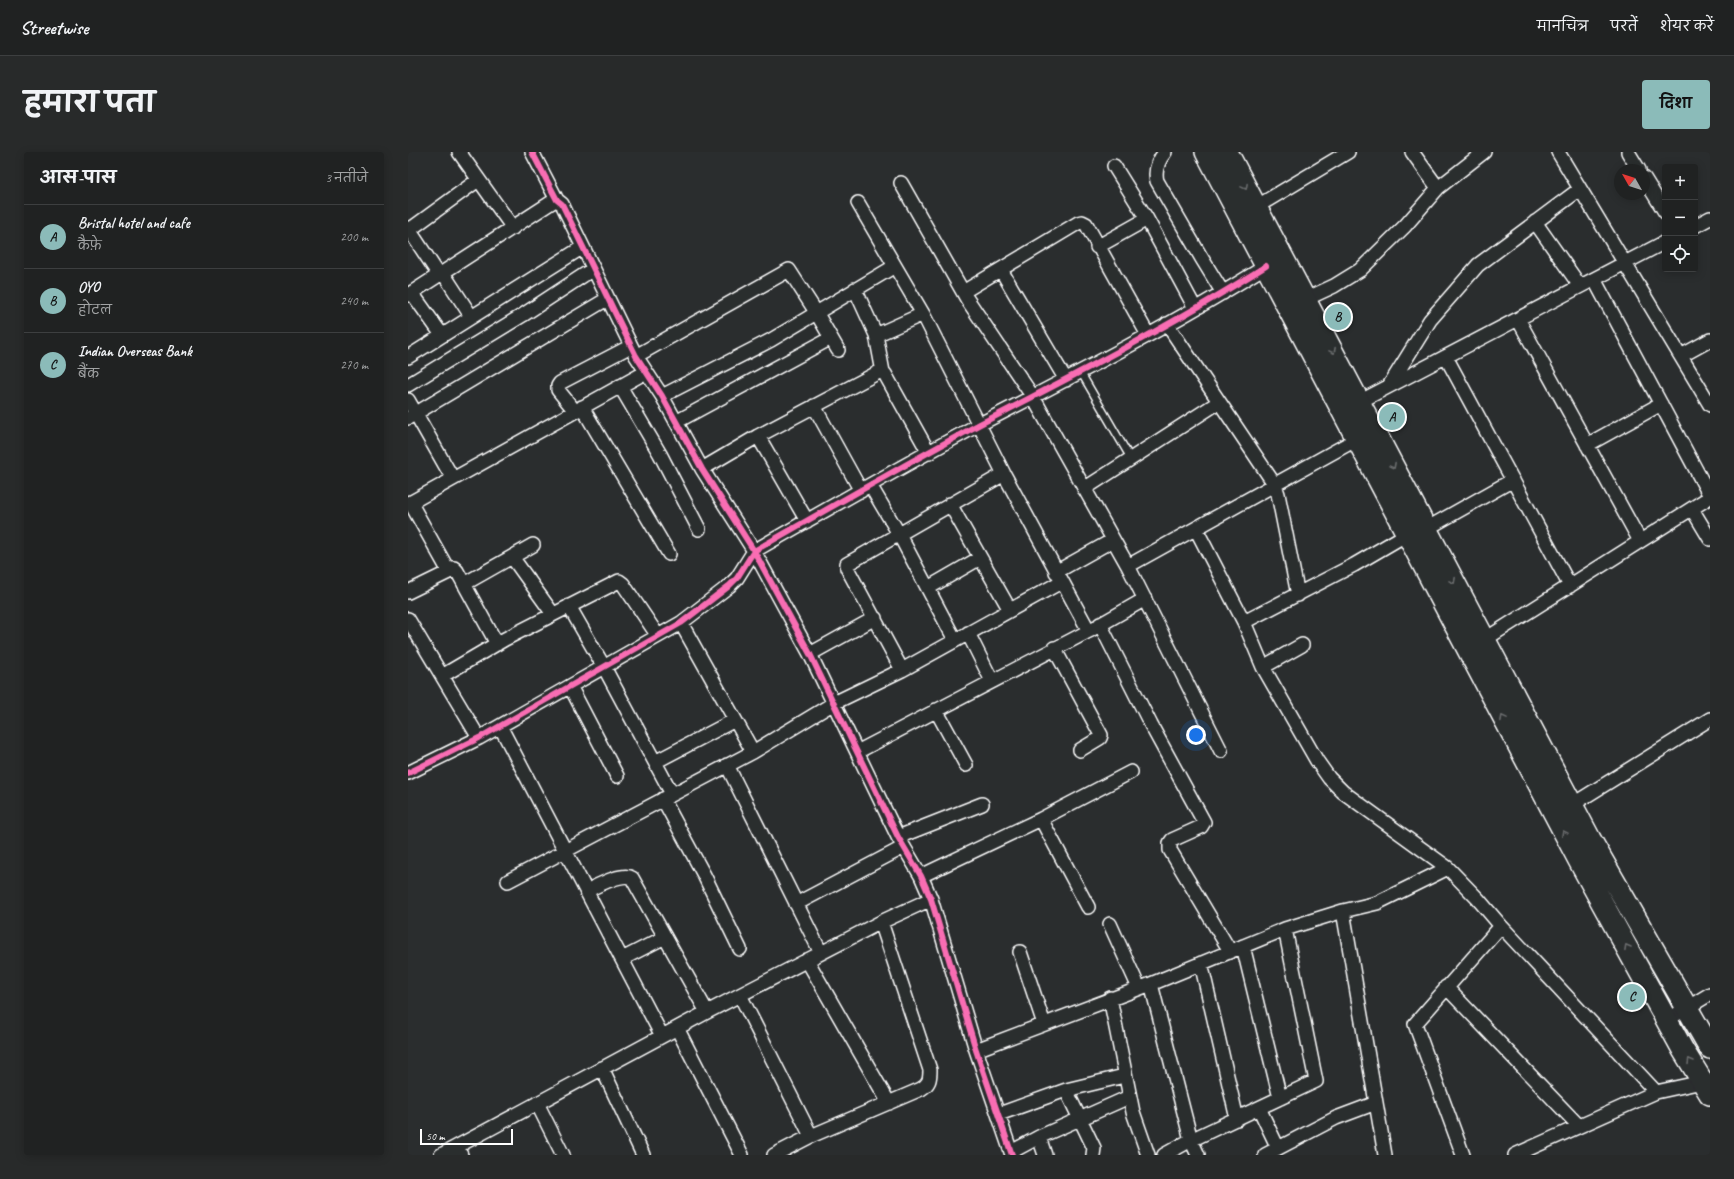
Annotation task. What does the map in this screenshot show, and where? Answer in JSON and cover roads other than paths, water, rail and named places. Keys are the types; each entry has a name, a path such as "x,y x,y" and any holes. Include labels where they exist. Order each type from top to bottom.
{"highway":[{"path":"1206,152 1357,439 1484,640 1563,810 1667,1020 1706,1088"},
{"path":"1227,152 1306,299 1359,402 1416,532 1563,810 1710,1048"}],"street":[{"path":"459,152 513,228"},
{"path":"532,152 557,200 562,204 633,351 662,396 702,469 754,552 810,654 856,752 901,842 921,876 931,899 976,1050 1012,1154 1038,1137 1080,1120 1129,1097"},
{"path":"1165,152 1156,171 1157,181 1223,293"},
{"path":"1256,207 1348,152"},
{"path":"1412,152 1438,188"},
{"path":"1558,152 1710,405"},
{"path":"1628,152 1635,164"},
{"path":"1306,299 1334,286 1360,270 1405,226 1438,188 1476,155"},
{"path":"1114,166 1147,219 1195,308"},
{"path":"471,316 409,230 478,180"},
{"path":"901,183 963,292 1033,398 1128,566 1221,751"},
{"path":"1650,188 1662,207"},
{"path":"1389,387 1430,320 1469,274 1478,265 1580,189"},
{"path":"442,335 410,294 557,200"},
{"path":"858,203 923,314 1058,577 1094,628 1158,737 1204,822 1201,827 1172,840 1170,843 1170,850 1230,951"},
{"path":"1698,224 1710,218"},
{"path":"1098,247 1147,219"},
{"path":"963,292 1082,222 1086,224 1148,335"},
{"path":"1535,222 1580,286"},
{"path":"1359,402 1662,244"},
{"path":"408,357 583,247"},
{"path":"662,396 771,340 895,266"},
{"path":"408,773 479,738 681,623 729,586 737,578 754,552 979,425 1033,398 1148,335 1223,293 1266,266"},
{"path":"408,385 523,315 593,269"},
{"path":"668,554 579,409 558,390 560,383 633,351 789,270 838,350"},
{"path":"1001,270 1066,380"},
{"path":"1484,640 1692,509 1710,496 1594,279"},
{"path":"855,289 876,335 883,372 929,453"},
{"path":"412,415 607,299"},
{"path":"876,335 923,314"},
{"path":"1518,319 1640,542"},
{"path":"1167,324 1275,485 1298,596"},
{"path":"676,422 831,338"},
{"path":"1681,356 1710,340"},
{"path":"1446,356 1570,586"},
{"path":"455,569 447,568 409,503 646,372"},
{"path":"702,469 758,436 878,372 883,372"},
{"path":"620,386 660,454 699,529"},
{"path":"408,400 412,415 453,479"},
{"path":"1084,489 1219,402"},
{"path":"1587,445 1661,404"},
{"path":"814,406 866,488 899,534 955,640"},
{"path":"758,436 807,521"},
{"path":"1128,566 1357,439"},
{"path":"902,670 846,566 950,504 1004,474"},
{"path":"1244,622 1298,596 1513,480"},
{"path":"950,504 1010,610"},
{"path":"1692,509 1710,539"},
{"path":"1196,529 1244,622 1263,668 1317,761 1329,778 1342,792 1448,868 1656,1092"},
{"path":"508,881 753,752 834,703 902,670 1010,610 1113,540"},
{"path":"464,584 533,545"},
{"path":"512,557 553,614"},
{"path":"928,588 980,558"},
{"path":"455,569 497,644"},
{"path":"408,592 455,569"},
{"path":"442,676 497,644 619,581 623,584 658,636"},
{"path":"856,752 1094,628 1145,599"},
{"path":"569,606 604,667 655,762 668,797 740,949"},
{"path":"408,618 479,738"},
{"path":"810,654 875,618"},
{"path":"681,623 753,752"},
{"path":"968,633 992,681"},
{"path":"1263,668 1302,645"},
{"path":"1054,648 1101,735 1100,738 1080,750"},
{"path":"570,686 617,776"},
{"path":"936,710 966,765"},
{"path":"1563,810 1710,719"},
{"path":"655,762 735,720"},
{"path":"500,726 662,1036"},
{"path":"727,765 821,953"},
{"path":"921,876 1041,819 1131,772"},
{"path":"796,904 901,842 982,804"},
{"path":"1041,819 1088,907"},
{"path":"976,1050 1145,986 1285,929 1343,911 1377,903 1448,868"},
{"path":"586,891 616,878 630,876 707,1012"},
{"path":"441,1155 458,1151 537,1103 707,1012 880,922 931,899"},
{"path":"1343,911 1385,1155"},
{"path":"774,1155 811,1136 889,1103 928,1084 930,1079 930,1070 880,922"},
{"path":"1110,924 1145,986 1191,1140 1198,1155"},
{"path":"1463,1155 1415,1027 1417,1020 1501,926"},
{"path":"1164,1155 1191,1140 1314,1083 1316,1080 1285,929"},
{"path":"622,959 665,937"},
{"path":"1243,946 1280,1098"},
{"path":"1020,952 1044,1024"},
{"path":"807,960 889,1103"},
{"path":"1201,963 1237,1119"},
{"path":"1446,987 1579,1126"},
{"path":"1667,1020 1686,1007 1710,994"},
{"path":"740,995 811,1136"},
{"path":"1110,998 1132,1112 1148,1155"},
{"path":"677,1028 742,1155"},
{"path":"602,1068 643,1155"},
{"path":"999,1114 1066,1090 1124,1076"},
{"path":"1515,1155 1656,1092 1706,1088"},
{"path":"1066,1090 1094,1148 1094,1155"},
{"path":"537,1103 563,1155"},
{"path":"1265,1155 1336,1118 1376,1103"},
{"path":"1259,1108 1278,1148"},
{"path":"1038,1137 1045,1155"}],"lane":[{"path":"1080,371 1131,459"}],"place":[{"name":"OYO","path":"1338,317"},
{"name":"Bristal hotel and cafe","path":"1392,417"},
{"name":"Indian Overseas Bank","path":"1632,997"}]}
